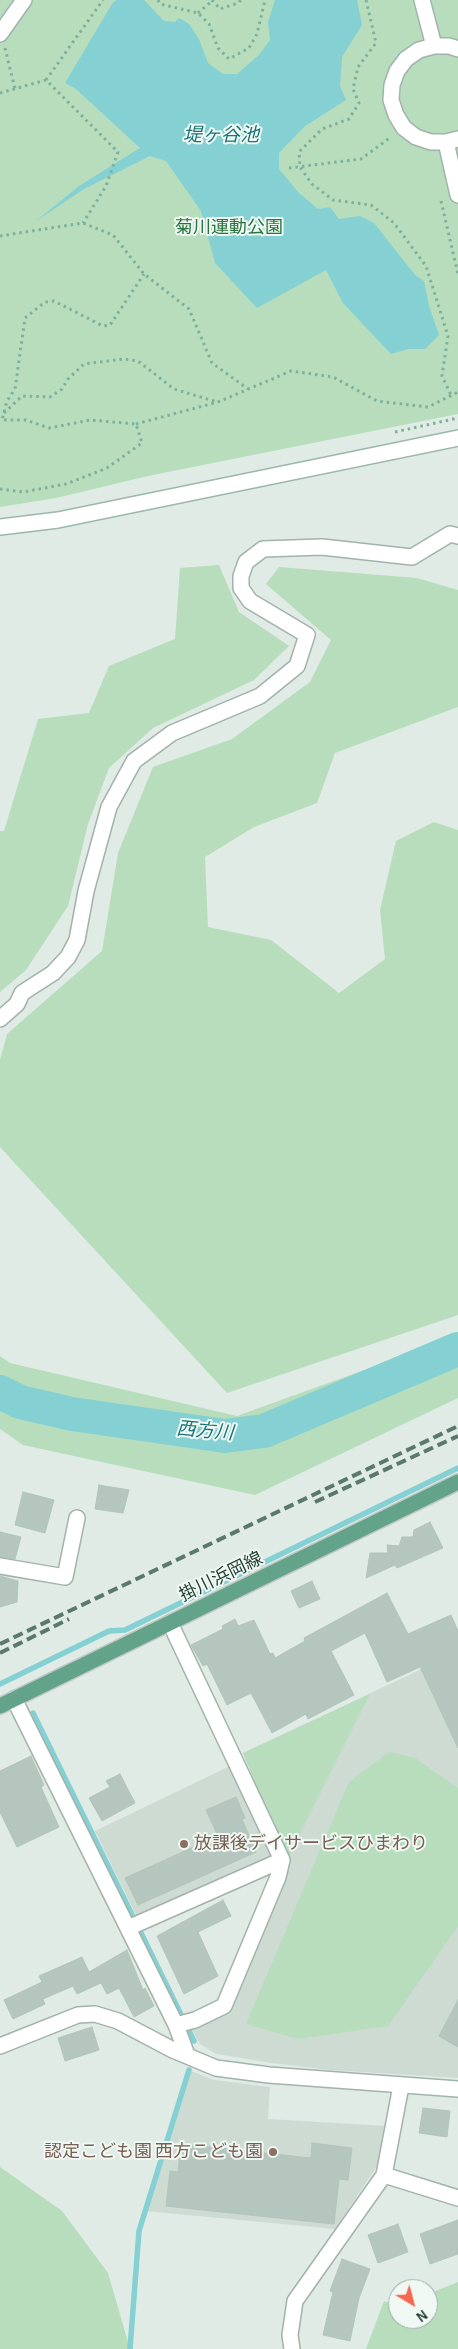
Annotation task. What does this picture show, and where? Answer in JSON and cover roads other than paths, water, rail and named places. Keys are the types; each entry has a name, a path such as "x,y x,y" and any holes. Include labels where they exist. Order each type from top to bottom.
{"main road":[{"name":"掛川浜岡線","path":"0,1706 458,1482"}],"street":[{"path":"0,34 24,0"},
{"path":"422,0 434,46"},
{"path":"458,49 434,46 419,50 406,59 397,71 392,85 391,100 396,115 404,128 416,137 431,142 452,140 458,195"},
{"path":"0,527 58,520 458,438"},
{"path":"0,1019 17,1004 22,993 53,973 68,957 77,940 86,890 109,807 134,761 172,732 260,696 297,666 307,635 250,601 241,588 241,576 246,562 263,549 322,548 412,557 450,534 458,536"},
{"path":"0,1566 65,1577 77,1518"},
{"path":"170,1623 282,1860 278,1877 224,2006 181,2023"},
{"path":"14,1699 128,1928 181,2023 187,2055"},
{"path":"128,1928 282,1860"},
{"path":"0,2046 78,2015 95,2014 118,2021 173,2050 216,2068 268,2076 458,2089"},
{"path":"292,2349 290,2335 294,2301 384,2175 401,2086"},
{"path":"384,2175 458,2198"}],"water":[{"name":"堤ヶ谷池","path":"116,0 144,0 164,21 175,22 179,18 189,24 199,39 208,63 223,74 237,74 259,55 270,40 268,22 275,0 357,0 362,25 342,57 340,86 346,100 305,126 279,153 279,169 299,193 318,209 330,207 339,219 360,216 374,223 415,275 424,281 429,306 439,335 425,349 408,349 391,354 343,303 326,270 257,308 215,263 201,211 166,161 150,156 84,189 36,221 79,186 140,148 76,89 65,83"}],"waterway":[{"name":"西方川","path":"0,1392 20,1402 72,1414 225,1436 264,1431 458,1349"},
{"path":"0,1684 109,1631 125,1630 458,1468"},
{"path":"33,1713 194,2041"},
{"path":"130,2349 139,2231 189,2070"}],"railway":[{"path":"0,1644 458,1426"},
{"path":"315,1502 458,1436"},
{"path":"0,1653 69,1619"}],"place":[{"name":"放課後デイサービスひまわり","path":"184,1844"},
{"name":"認定こども園 西方こども園","path":"273,2152"}],"park label":[{"name":"菊川運動公園","path":"229,228"}]}
